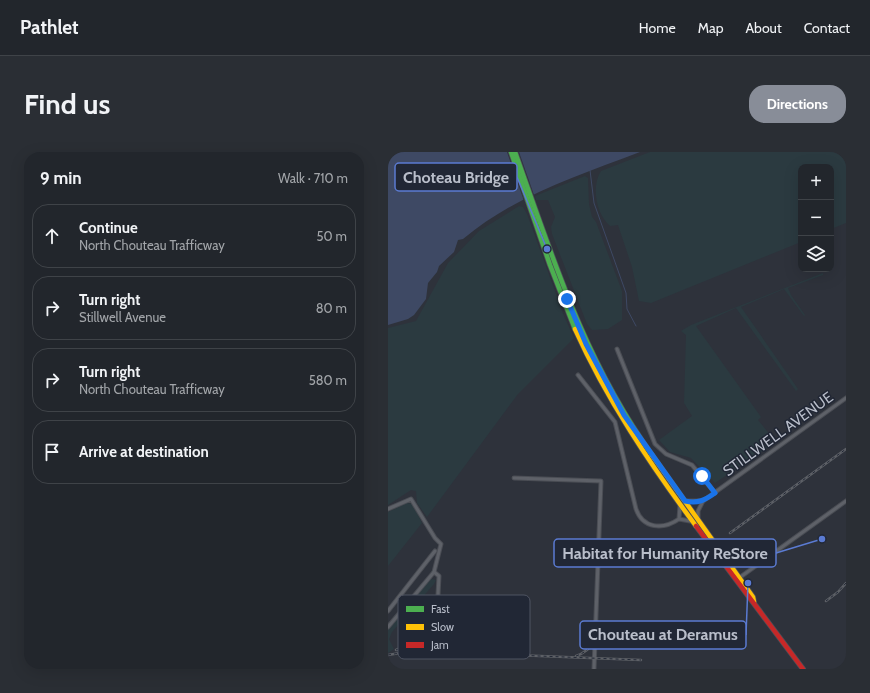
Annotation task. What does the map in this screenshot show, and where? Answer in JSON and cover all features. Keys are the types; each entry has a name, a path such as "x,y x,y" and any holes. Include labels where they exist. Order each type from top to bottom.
{"main road":[{"path":"511,152 563,302 598,373 630,430 693,521 738,579"},
{"path":"515,152 567,299 598,373 635,431 698,518 750,600 754,602 803,669"}],"street":[{"path":"617,349 654,444 666,454 692,465 715,493"},
{"path":"578,375 615,422 636,509 640,518 647,524 663,527 679,519 693,521"},
{"name":"STILLWELL AVENUE","path":"703,501 846,398"},
{"path":"514,478 602,481 594,669"},
{"path":"388,509 412,498 435,538 441,544 434,572 415,595"},
{"path":"679,501 679,519"},
{"path":"685,501 703,501"},
{"path":"698,518 698,511 703,501"},
{"path":"738,579 846,501"},
{"path":"400,595 435,551"},
{"path":"434,572 439,576 438,595"},
{"path":"388,610 398,597"},
{"path":"388,627 398,615"}],"shaded area":[{"path":"650,152 846,152 846,223 834,228 834,164 798,164 798,243 651,303 639,301 632,267 618,225 610,226 605,221 598,207 596,200 596,184 601,171"},
{"path":"585,176 588,178 589,204 592,217 596,222 622,291 622,320 608,329 592,330 587,324 552,234 551,227 555,217 548,200 536,200 535,196"},
{"path":"519,206 523,207 527,214 564,316 574,338 518,394 427,517 417,503 416,491 411,490 388,505 388,328 416,321 448,263 479,231"},
{"path":"823,273 823,275 788,288 805,315 804,316 784,289 741,307 798,389 796,391 736,308 696,326 761,417 758,420 776,442 715,483 691,458 670,452 659,440 692,416 684,403 686,335 681,331 691,325"},
{"path":"407,503 413,504 422,523 388,566 388,512"},
{"path":"431,579 436,580 424,595 417,595"},
{"path":"398,617 398,625 392,632 389,639 394,649 388,653 388,629"}],"water":[{"path":"388,152 640,152 570,178 526,198 504,210 463,239 458,240 454,252 439,266 437,272 428,283 426,299 414,315 408,319 388,325"}],"pier":[{"path":"507,152 519,152 534,195 524,201"}],"waterway":[{"path":"590,170 594,203 626,293 627,309 636,326"}],"railway":[{"path":"730,533 846,449"},
{"path":"826,601 838,592 846,583"},
{"path":"576,656 587,650 606,632 618,628 650,629"},
{"path":"388,655 398,653"},
{"path":"530,656 641,660"}],"traffic: fast":[{"path":"511,152 550,265 575,329"},
{"path":"515,152 557,270 589,346 628,420 652,455"}],"traffic: slow":[{"path":"575,329 601,381 630,431 696,526"},
{"path":"652,455 753,597 754,602"}],"traffic: jam":[{"path":"696,526 803,669"}],"place":[{"name":"Choteau Bridge","path":"547,249"},
{"name":"Habitat for Humanity ReStore","path":"822,539"},
{"name":"Chouteau at Deramus","path":"748,583"}],"route":[{"path":"567,299 586,344 624,415 685,501 703,501 715,493 702,476"}]}
